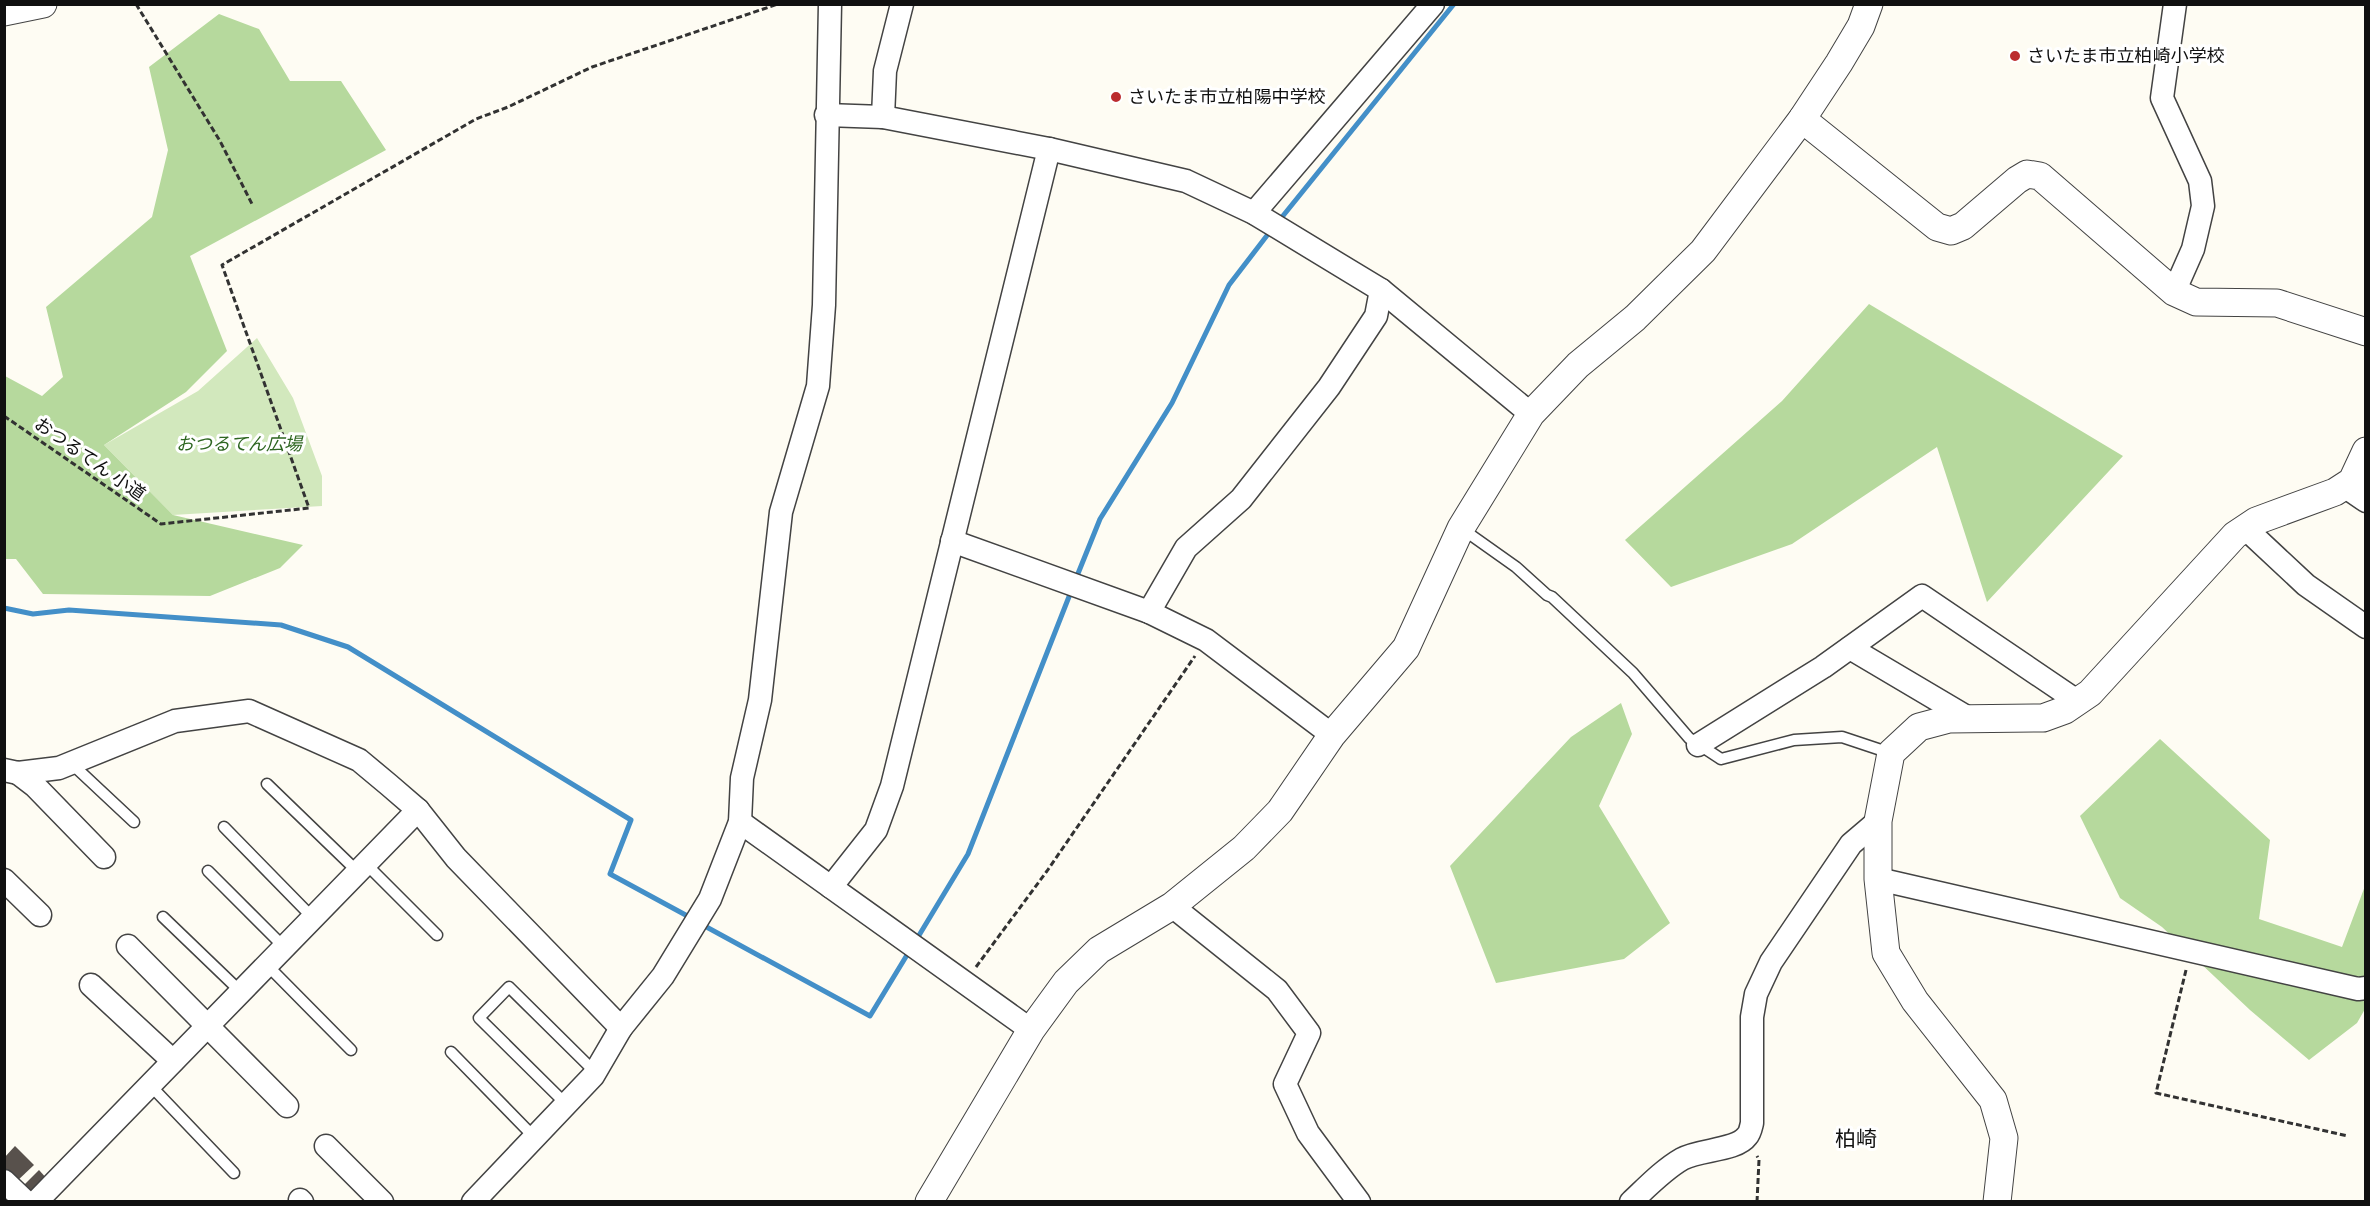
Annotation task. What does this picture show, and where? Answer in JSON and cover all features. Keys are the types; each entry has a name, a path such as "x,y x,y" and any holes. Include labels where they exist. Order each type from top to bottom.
{"street":[{"path":"4,12 43,4"},
{"path":"473,1202 595,1072 621,1028 663,976 710,898 740,822 742,778 760,700 781,512 818,386 824,305 830,4"},
{"path":"884,117 885,71 902,4"},
{"path":"1254,213 1433,4"},
{"path":"929,1202 1031,1030 1066,982 1099,950 1172,906 1244,848 1280,811 1332,735 1406,648 1461,528 1531,414 1578,365 1635,318 1703,251 1802,119 1845,54 1861,26 1869,4"},
{"path":"2174,292 2193,249 2203,206 2200,181 2162,98 2175,4"},
{"path":"826,115 884,117 1049,149 1186,180 1254,213 1381,290 1531,414"},
{"path":"1802,119 1937,226 1951,231 1963,226 2017,180 2027,174 2040,176 2174,292 2196,302 2277,303 2366,332"},
{"path":"831,887 876,830 892,786 1049,149"},
{"path":"1149,612 1186,548 1241,499 1329,387 1376,316 1381,290"},
{"path":"1997,1202 2004,1138 1993,1100 1915,1001 1886,953 1878,879 1878,821 1891,753 1919,727 1949,719 2043,718 2065,710 2090,693 2235,535 2256,521 2335,492 2355,493 2352,481 2366,451"},
{"path":"2245,528 2306,585 2366,627"},
{"path":"952,541 1149,612 1206,640 1332,735"},
{"path":"1698,745 1850,648 1922,596 2078,701"},
{"path":"1850,648 1971,718"},
{"path":"9,777 59,768 175,721 249,711 359,760 418,810 456,858 621,1028"},
{"path":"9,777 34,786 104,857"},
{"path":"36,1202 418,810"},
{"path":"1631,1202 1655,1179 1682,1159 1702,1151 1735,1145 1748,1136 1752,1123 1752,1017 1756,994 1771,962 1851,844 1878,821"},
{"path":"740,822 1031,1030"},
{"path":"1878,879 2358,989 2366,988"},
{"path":"4,880 40,915"},
{"path":"1172,906 1277,990 1309,1033 1285,1084 1308,1133 1359,1202"},
{"path":"128,946 287,1106"},
{"path":"91,985 173,1061"},
{"path":"326,1146 382,1202"},
{"path":"4,1181 26,1202"}],"lane":[{"path":"1461,528 1516,567 1552,597 1633,673 1698,745 1721,759 1794,740 1842,737 1891,753"},
{"path":"71,763 134,822"},
{"path":"267,784 437,936"},
{"path":"224,827 313,918"},
{"path":"208,871 284,947"},
{"path":"163,917 240,992"},
{"path":"267,965 351,1050"},
{"path":"566,1104 479,1018 510,987 595,1072"},
{"path":"451,1052 534,1137"},
{"path":"150,1085 234,1173"}],"path":[{"path":"136,4 220,141 252,204"},
{"name":"おつるてん 小道","path":"4,416 161,524 309,508 222,265 476,119 508,107 592,68 778,4"},
{"path":"964,983 1047,871 1206,640"},
{"path":"2191,951 2156,1093 2348,1136"},
{"path":"1748,1136 1759,1160 1757,1202"}],"green space":[{"path":"219,14 259,29 290,81 341,81 386,150 190,256 227,351 186,392 104,445 173,515 303,545 280,568 210,596 43,594 16,559 5,559 5,376 42,396 63,377 46,307 152,217 168,150 149,67"},
{"path":"1869,304 2123,456 1987,602 1937,447 1792,544 1671,587 1625,540 1782,401"},
{"name":"おつるてん広場","path":"257,338 293,398 322,476 322,506 173,515 104,445 198,391"},
{"path":"1621,703 1632,734 1599,806 1670,923 1624,959 1496,983 1450,866 1571,737"},
{"path":"2160,739 2270,840 2259,919 2342,947 2365,886 2365,1009 2357,1023 2309,1060 2250,1010 2162,927 2120,898 2080,816"}],"building":[{"path":"15,1146 34,1165 16,1182 4,1171 4,1158"},
{"path":"39,1170 48,1180 32,1195 23,1186"}],"waterway":[{"path":"1278,222 1454,4"},
{"path":"1075,581 1100,519 1172,403 1229,285 1272,229"},
{"path":"915,942 968,854 1072,589"},
{"path":"4,608 33,614 69,610 281,625 348,647 631,820 610,874 693,919"},
{"path":"701,924 870,1016 910,950"}],"place":[{"name":"さいたま市立柏崎小学校","path":"2015,56"},
{"name":"さいたま市立柏陽中学校","path":"1116,97"}],"district":[{"name":"柏崎","path":"1856,1139"}]}
